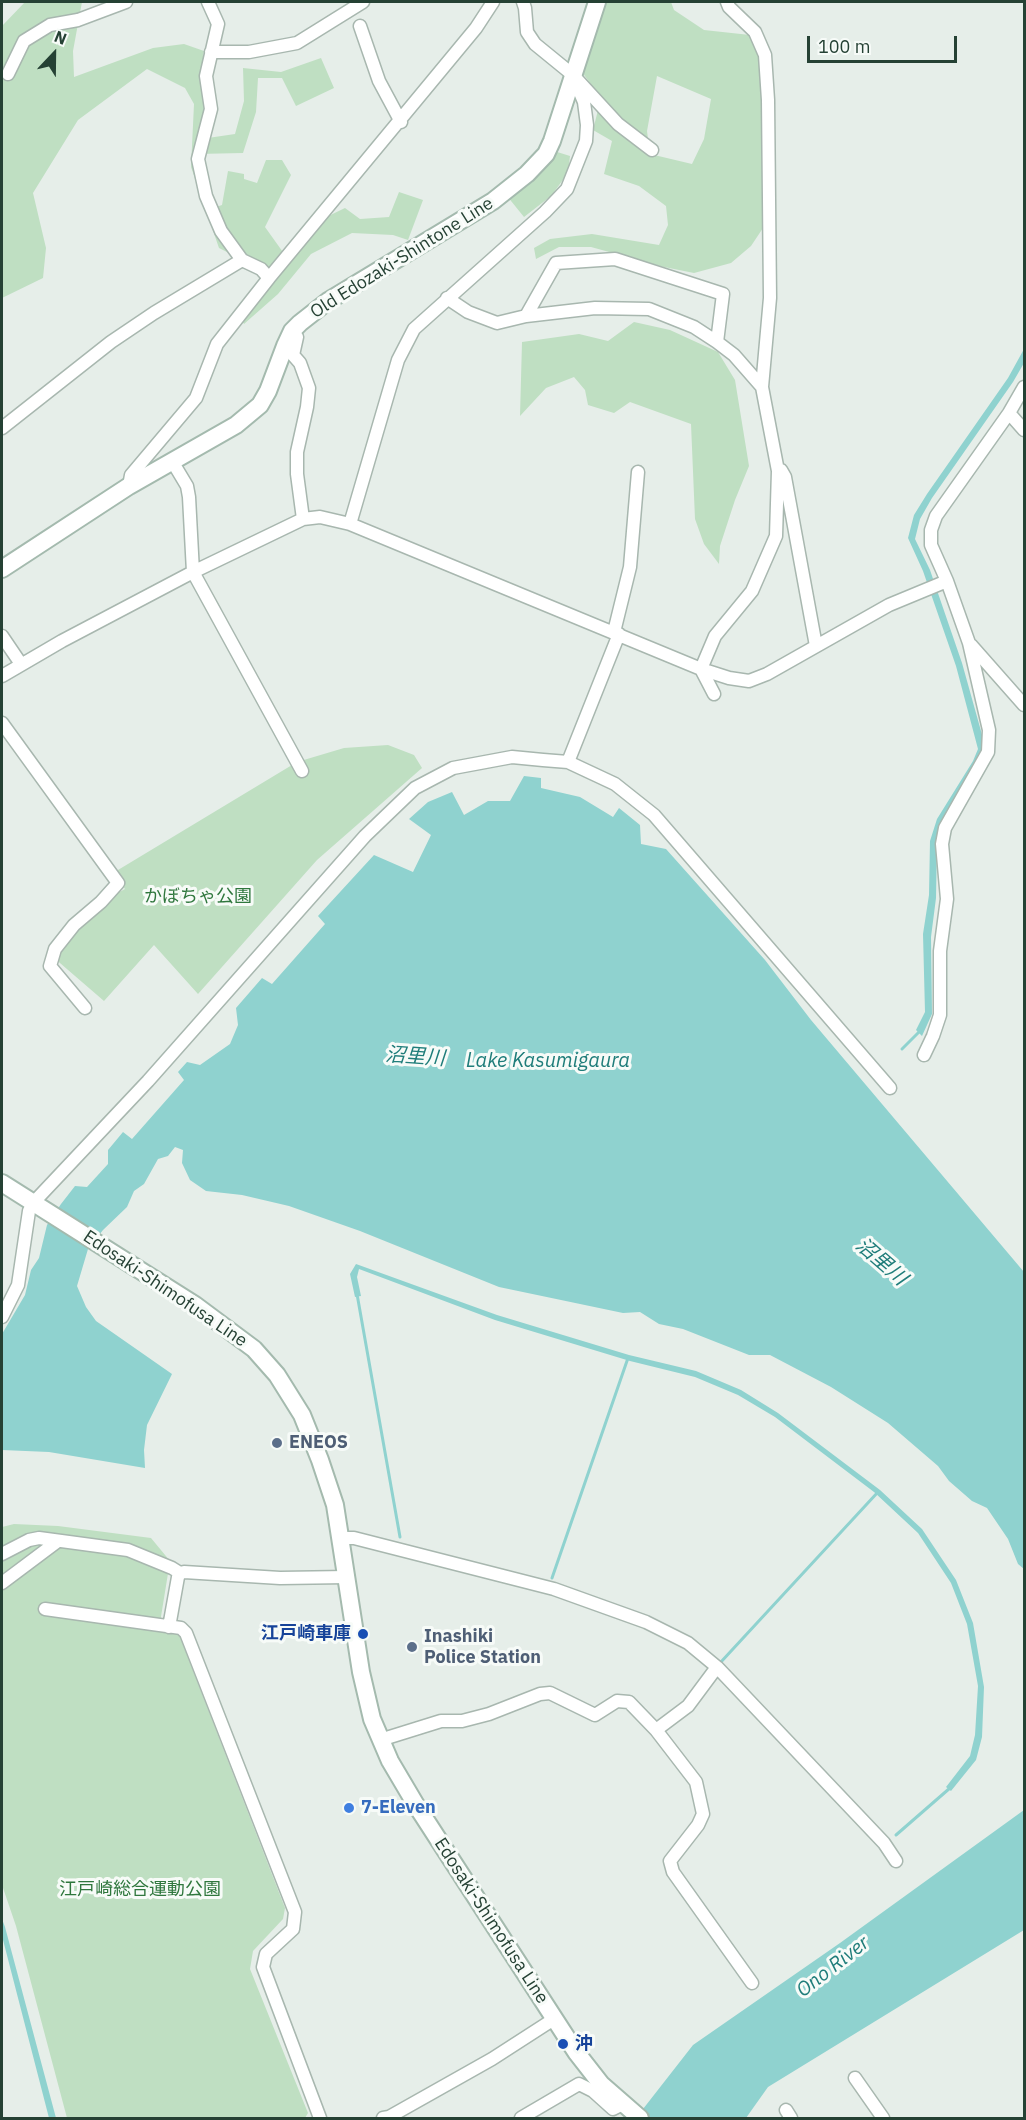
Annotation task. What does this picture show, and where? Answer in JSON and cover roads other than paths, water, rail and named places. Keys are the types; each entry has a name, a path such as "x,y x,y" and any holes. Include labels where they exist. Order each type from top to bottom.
{"main road":[{"name":"Old Edozaki-Shintone Line","path":"2,569 129,486 236,426 260,405 292,331 307,317 328,301 493,201 527,174 546,154 552,141 597,2"},
{"name":"Edosaki-Shimofusa Line","path":"2,1183 203,1310 248,1344 266,1361 290,1395 311,1437 328,1482 341,1538 361,1672 380,1740 416,1805 589,2070 632,2112"}],"street":[{"path":"8,74 24,41 50,25 78,20 126,2"},
{"path":"208,2 218,24 206,76 211,109 198,159 206,196 221,231 242,260 261,269 269,278"},
{"path":"211,52 249,52 297,43 363,2"},
{"path":"129,486 131,475 196,398 217,344 476,28 493,2"},
{"path":"523,2 527,32 535,44 573,75 618,124 652,150"},
{"path":"701,669 715,636 752,591 776,536 777,464 762,387 770,298 765,55 755,32 729,7 727,2"},
{"path":"360,26 379,81 400,122"},
{"path":"350,524 398,360 414,329 545,212 567,189 586,141 587,125 584,102 573,75"},
{"path":"526,316 556,263 615,259 723,294 717,342"},
{"path":"2,428 129,330 242,260"},
{"path":"447,298 468,312 497,323 526,316 595,308 649,309 694,327 717,342 734,355 762,387"},
{"path":"292,331 297,337 293,355 300,363 309,388 297,452 297,474 303,519"},
{"path":"924,1055 940,1015 940,951 947,899 942,844 945,828 988,752 989,730 969,643 947,581 931,545 931,530 936,516 1009,413 1024,387"},
{"path":"1009,413 1024,430"},
{"path":"172,461 187,486 189,496 193,572 302,771"},
{"path":"777,464 785,477 816,646"},
{"path":"568,762 617,633 630,567 638,472"},
{"path":"2,676 193,572 303,519 320,517 350,524 701,669 729,678 749,681 767,674 889,605 947,581"},
{"path":"2,636 21,664"},
{"path":"969,643 1024,705"},
{"path":"701,669 714,694"},
{"path":"2,723 117,883 101,902 74,925 55,949 50,966 85,1008"},
{"path":"2,1317 18,1285 29,1211 37,1205 148,1082 365,836 415,788 453,768 512,757 568,762 615,784 654,815 890,1088"},
{"path":"341,1538 354,1538 554,1589 673,1634 688,1643 717,1667 884,1843 896,1861"},
{"path":"2,1554 35,1539 58,1540 128,1550 172,1568 180,1574"},
{"path":"2,1583 58,1540"},
{"path":"180,1574 184,1572 280,1578 347,1577"},
{"path":"169,1627 180,1574"},
{"path":"45,1609 181,1628 188,1636 295,1912 293,1929 267,1954 263,1967 320,2118"},
{"path":"656,1730 688,1706 717,1667"},
{"path":"380,1740 441,1721 462,1721 489,1714 540,1694 550,1693 595,1716 617,1701 629,1702 656,1730 696,1782 703,1814 698,1825 670,1861 673,1872 752,1983"},
{"path":"383,2118 389,2117 492,2059 555,2019"},
{"path":"855,2078 883,2118"},
{"path":"521,2118 579,2084 592,2091 614,2109 632,2112"}],"water":[{"path":"1024,349 1024,363 932,498 920,519 915,539 930,570 962,663 986,749 937,843 936,898 931,937 932,1014 922,1036 916,1030 925,1012 923,934 929,895 930,841 937,819 978,749 956,666 923,571 908,538 914,515 1008,378"},
{"name":"Lake Kasumigaura","path":"524,776 541,778 541,788 580,797 613,817 619,808 640,825 641,844 666,849 765,960 811,1020 1024,1272 1024,1569 1018,1564 1008,1539 987,1508 972,1501 949,1481 938,1466 888,1423 831,1387 770,1355 749,1355 683,1329 659,1324 640,1312 623,1313 499,1287 360,1231 289,1206 242,1195 206,1191 190,1180 182,1163 183,1150 175,1147 168,1156 158,1159 144,1184 134,1191 127,1207 103,1230 88,1249 77,1286 86,1307 96,1321 172,1374 147,1425 144,1450 145,1468 49,1452 2,1450 2,1334 25,1295 31,1270 39,1258 47,1225 61,1204 75,1186 87,1187 108,1164 108,1150 123,1132 132,1139 184,1080 178,1072 187,1062 200,1065 230,1044 238,1025 236,1008 262,978 272,984 325,924 318,916 374,855 413,872 431,835 409,819 428,802 452,792 464,815 488,801 510,801"},
{"path":"356,1264 497,1315 629,1355 696,1371 741,1390 778,1413 880,1490 922,1529 956,1580 973,1623 984,1687 982,1737 976,1760 951,1791 946,1787 970,1756 975,1735 978,1686 967,1624 951,1583 918,1533 874,1492 775,1417 738,1395 695,1377 630,1361 495,1320 359,1269 357,1277 361,1296 355,1297 350,1274"},
{"name":"Ono River","path":"1024,1810 1024,1930 768,2087 746,2118 636,2118 693,2045 840,1943"},
{"path":"2,1919 56,2118 49,2118 2,1936"}],"waterway":[{"path":"902,1049 920,1031"},
{"path":"357,1294 400,1537"},
{"path":"552,1578 628,1358"},
{"path":"720,1663 878,1492"},
{"path":"896,1835 950,1788"}],"place":[{"name":"ENEOS","path":"277,1443"},
{"name":"江戸崎車庫","path":"363,1634"},
{"name":"Inashiki Police Station","path":"412,1647"},
{"name":"7-Eleven","path":"349,1808"},
{"name":"沖","path":"563,2044"}],"park label":[{"name":"かぼちゃ公園","path":"198,897"},
{"name":"江戸崎総合運動公園","path":"140,1890"}],"water label":[{"name":"沼里川","path":"415,1057"},
{"name":"沼里川","path":"881,1262"}]}
